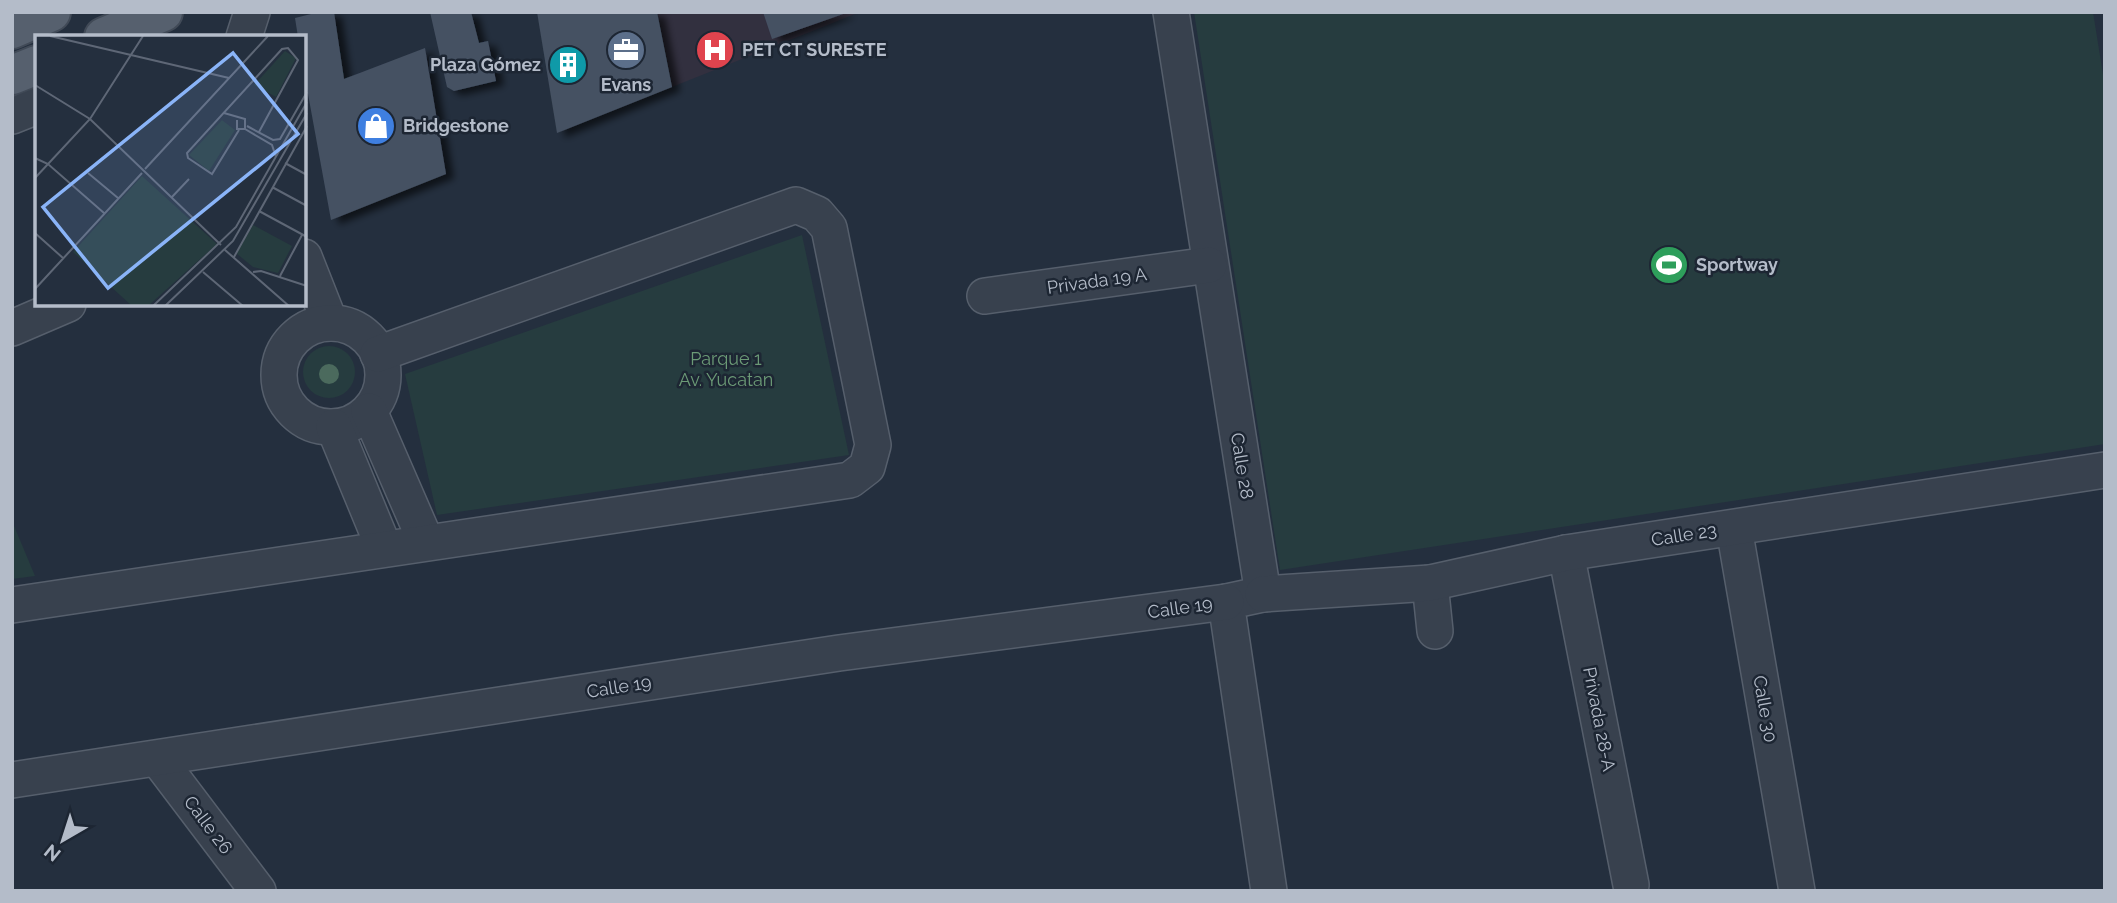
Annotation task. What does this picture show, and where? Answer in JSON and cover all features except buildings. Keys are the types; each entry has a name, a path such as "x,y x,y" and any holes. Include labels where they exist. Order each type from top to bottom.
{"main road":[{"path":"12,29 51,12"},
{"path":"109,35 163,12"},
{"path":"12,75 35,66"}],"street":[{"path":"245,35 252,12"},
{"name":"Calle 28","path":"1171,12 1263,594"},
{"path":"12,117 35,107"},
{"path":"12,605 850,480 867,467 873,445 829,228 817,214 796,205 379,354"},
{"name":"Privada 19 A","path":"985,296 1209,265"},
{"path":"12,328 63,306"},
{"path":"305,321 349,327 367,337 379,354 382,384 369,411 353,423 334,427 312,424 294,412 282,394 279,372 285,351 305,321"},
{"path":"369,411 426,542"},
{"path":"334,427 384,548"},
{"name":"Calle 23","path":"1263,594 1430,583 1566,553 2105,470"},
{"name":"Calle 30","path":"1734,528 1797,891"},
{"name":"Privada 28-A","path":"1566,553 1631,885"},
{"path":"1430,583 1435,631"},
{"path":"1263,594 1226,602 1269,891"},
{"name":"Calle 19","path":"12,780 839,653 1226,602"},
{"name":"Calle 26","path":"158,759 258,891"}],"shaded area":[{"name":"PET CT SURESTE","path":"657,12 860,12 672,87"}],"green space":[{"name":"Sportway","path":"1194,12 2093,12 2105,87 2105,444 1280,570"},
{"name":"Parque 1 Av. Yucatan","path":"802,235 849,455 437,515 405,374"},
{"path":"329,346 339,348 347,354 353,362 353,382 347,390 339,396 329,398 319,396 311,390 305,382 303,372 305,362 311,354 319,348"},
{"path":"12,521 35,576 12,579"}],"place":[{"name":"Evans","path":"626,50"},
{"name":"PET CT SURESTE","path":"715,50"},
{"name":"Plaza Gómez","path":"568,65"},
{"name":"Bridgestone","path":"376,126"},
{"name":"Sportway","path":"1669,265"}]}
